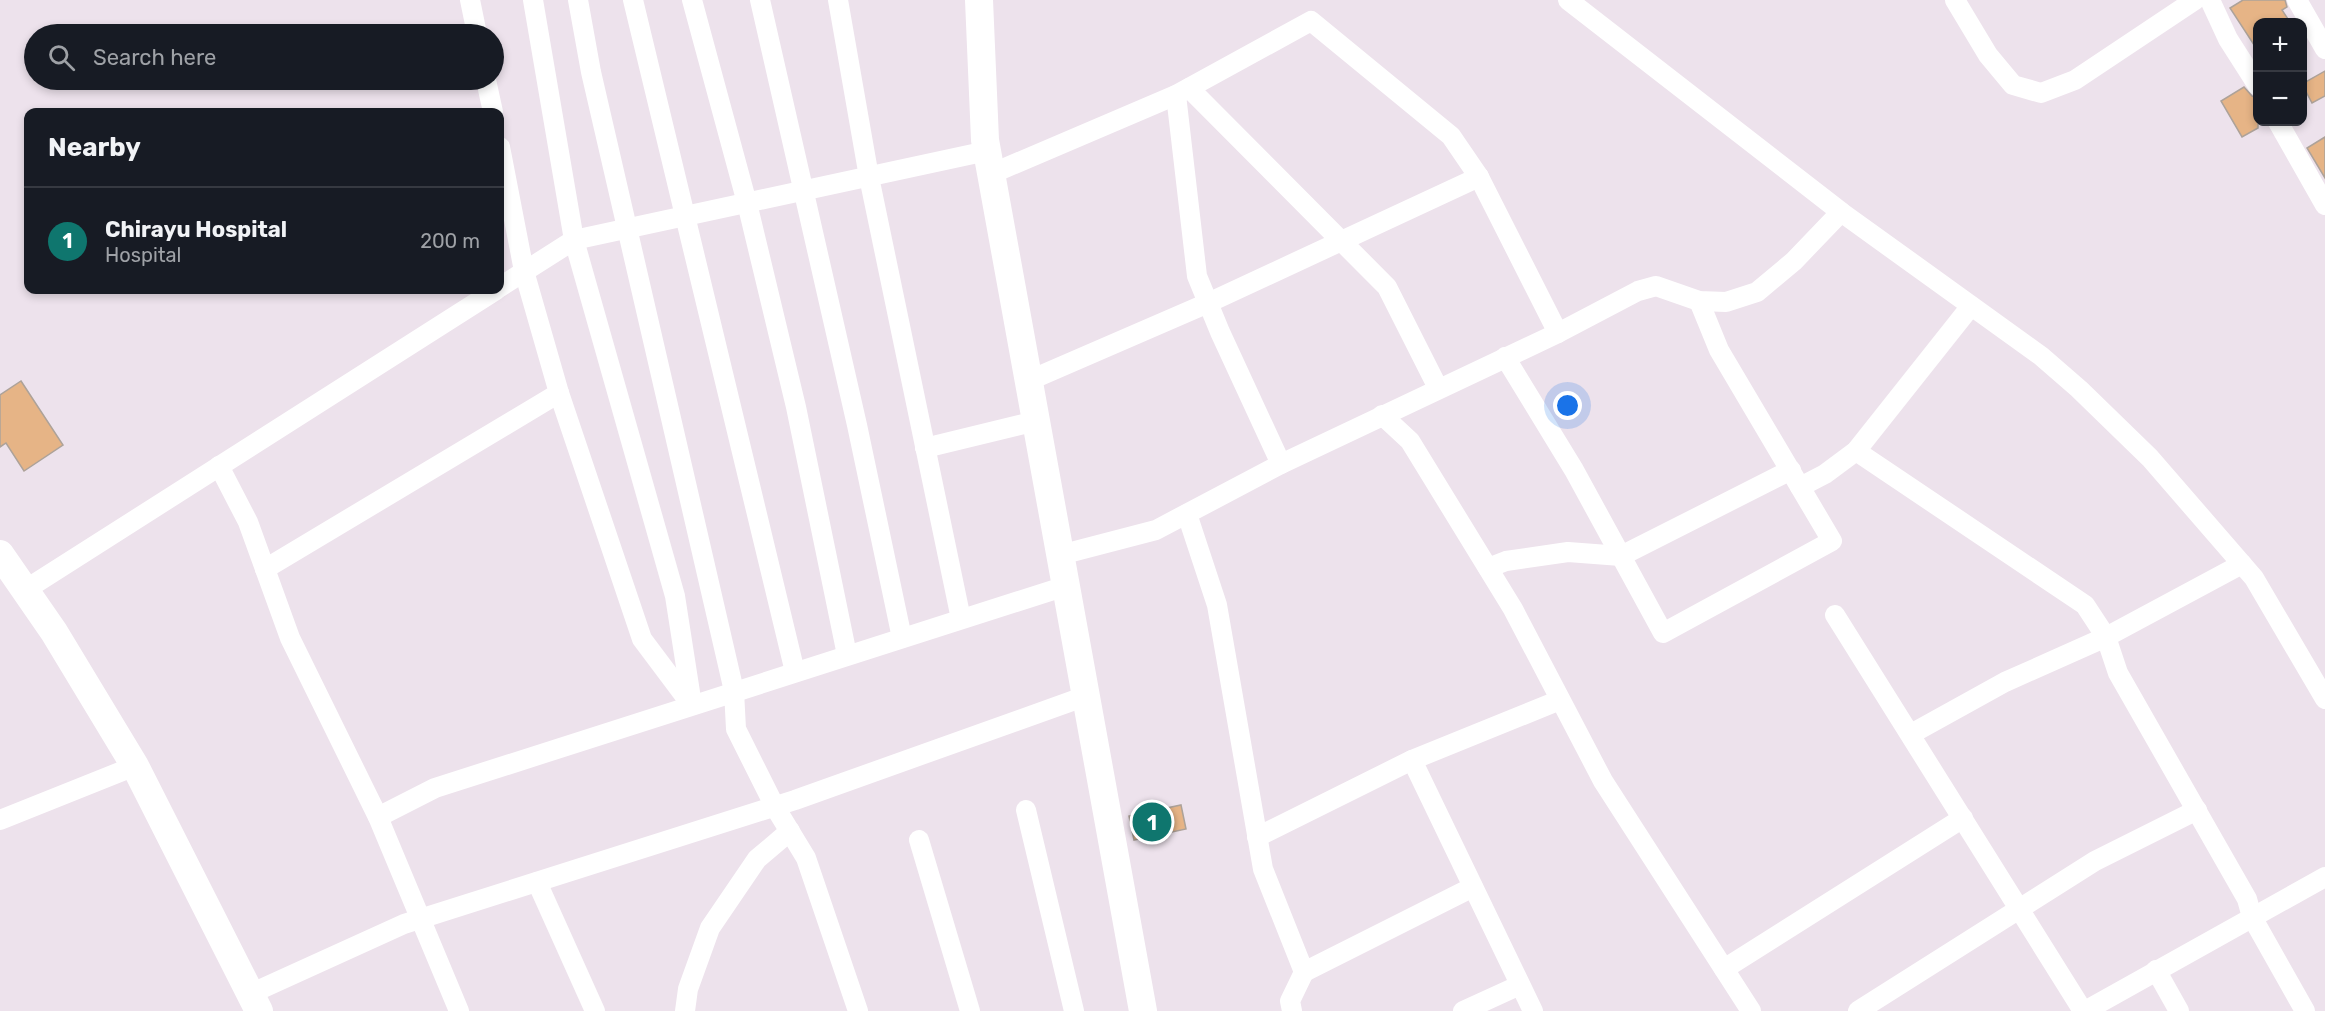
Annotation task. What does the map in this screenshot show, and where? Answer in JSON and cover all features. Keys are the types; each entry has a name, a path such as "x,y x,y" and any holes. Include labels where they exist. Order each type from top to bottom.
{"street":[{"path":"470,0 475,24"},
{"path":"533,0 574,240 675,596 692,705"},
{"path":"578,0 591,72 734,691 736,729 775,807 806,858 858,1011"},
{"path":"633,0 795,672"},
{"path":"692,0 747,203 796,406 847,655"},
{"path":"760,0 805,190 902,638"},
{"path":"838,0 869,177 961,620"},
{"path":"979,0 989,162 1143,1011"},
{"path":"1568,0 1841,213 2041,356 2079,389 2150,458 2254,578 2325,699"},
{"path":"1960,2 1988,55 2013,85 2042,93 2075,80 2195,0"},
{"path":"2210,0 2228,39 2253,78"},
{"path":"2297,0 2325,49"},
{"path":"504,284 574,240 869,177 989,162 1183,92 1311,21 1451,136 1479,177 1558,333"},
{"path":"488,90 492,108"},
{"path":"1183,92 1387,287 1438,388"},
{"path":"1183,92 1197,276 1281,464"},
{"path":"2280,126 2325,205"},
{"path":"504,168 524,272 559,393 642,639 692,705"},
{"path":"1028,381 1208,303 1479,177"},
{"path":"1060,555 1156,530 1281,464 1558,333 1638,291 1656,286 1699,301 1726,302 1756,292 1794,261 1841,213"},
{"path":"25,590 489,294"},
{"path":"1505,357 1574,470 1663,633 1832,541 1719,350 1699,301"},
{"path":"1488,568 1506,561 1568,552 1621,556 1795,479 1825,474 1856,451 1971,306"},
{"path":"265,569 559,393"},
{"path":"1382,415 1410,441 1513,609 1603,781 1751,1011"},
{"path":"926,448 1036,421"},
{"path":"1856,451 2085,605 2106,637 2118,673 2247,899 2252,917 2306,1011"},
{"path":"219,466 248,522 290,638 378,817 459,1011"},
{"path":"1187,514 1217,605 1263,869 1304,972"},
{"path":"0,554 54,632 135,766 254,1003 421,919 775,807 1086,696"},
{"path":"1911,734 2005,682 2106,637 2242,564"},
{"path":"378,817 435,788 1066,586"},
{"path":"1835,615 2084,1011 2325,877"},
{"path":"1257,837 1412,760 1560,700"},
{"path":"1412,760 1533,1011"},
{"path":"0,820 135,766"},
{"path":"1026,810 1074,1011"},
{"path":"1858,1011 2095,861 2197,810"},
{"path":"1724,969 1963,818"},
{"path":"685,1011 688,989 710,928 757,859 790,831"},
{"path":"919,840 970,1011"},
{"path":"537,882 595,1011"},
{"path":"1292,1011 1290,1001 1304,972 1473,887"},
{"path":"2156,970 2179,1011"},
{"path":"1463,1011 1520,985"}],"building":[{"path":"2243,0 2285,0 2287,7 2282,10 2287,18 2253,18 2253,43 2230,8"},
{"path":"2325,71 2325,96 2312,103 2307,94 2307,81"},
{"path":"2244,87 2253,96 2253,126 2258,126 2258,128 2242,137 2221,101"},
{"path":"2325,137 2325,178 2307,148"},
{"path":"21,381 63,445 24,471 6,443 0,447 0,395"},
{"path":"1181,805 1186,829 1134,840 1129,816"}],"place":[{"name":"Chirayu Hospital","path":"1152,822"}]}
